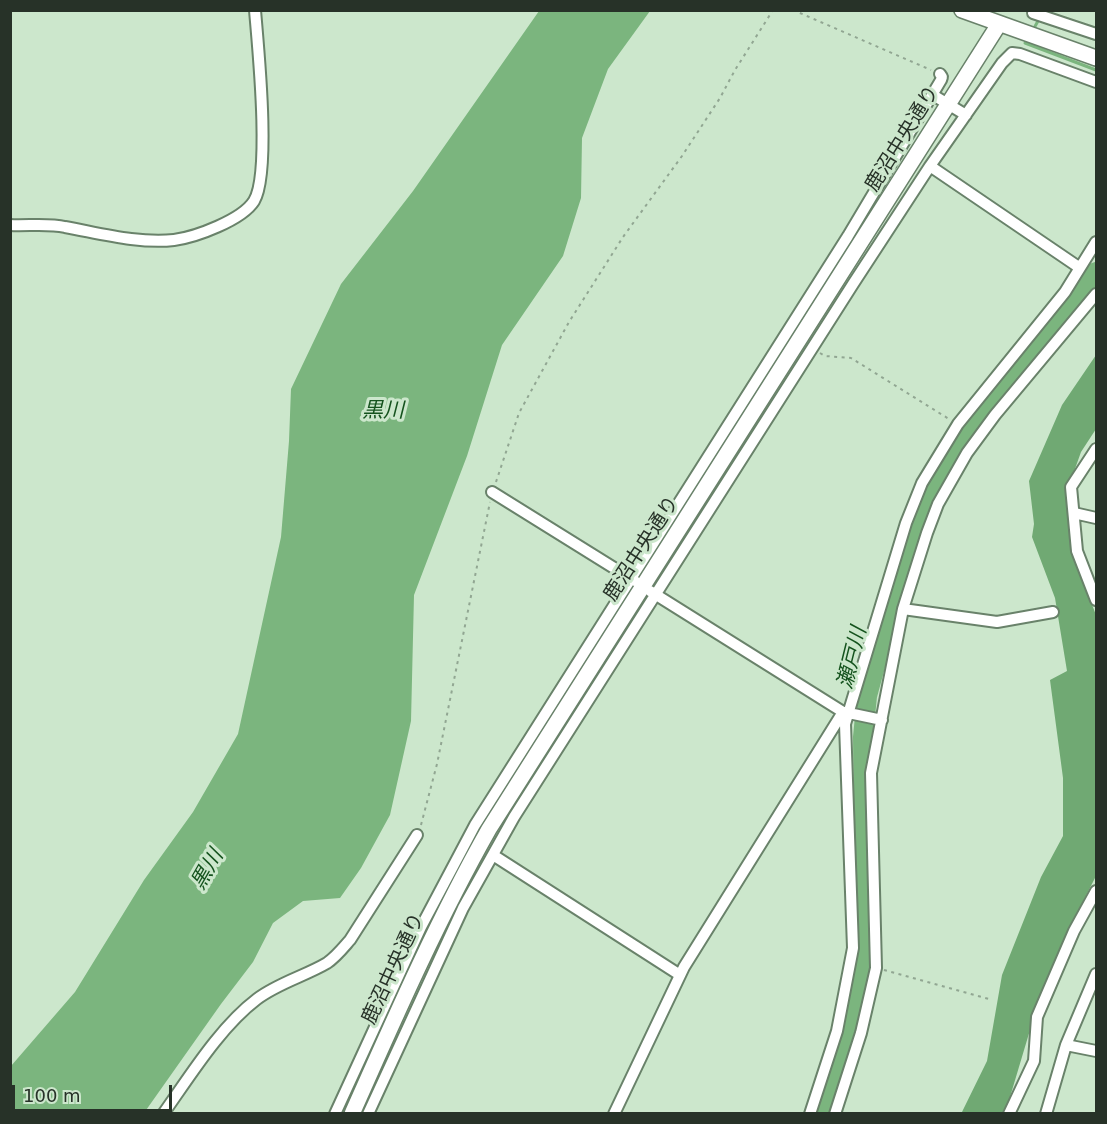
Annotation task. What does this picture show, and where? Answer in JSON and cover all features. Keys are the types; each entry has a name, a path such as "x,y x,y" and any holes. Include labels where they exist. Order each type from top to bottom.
{"street":[{"path":"10,225 63,226 94,234 174,240 236,218 255,199 261,164 262,130 255,10"},
{"path":"962,10 1096,58"},
{"path":"1032,13 1096,34"},
{"name":"鹿沼中央通り","path":"352,1113 422,957 471,862 516,785 999,24"},
{"path":"861,244 930,166 1002,63 1012,53 1096,82"},
{"path":"335,1113 421,927 455,860 519,753 643,586 812,350 933,95 942,81 940,74"},
{"path":"933,95 966,115"},
{"path":"930,166 1080,268"},
{"path":"810,1113 837,1031 853,948 846,712 906,523 922,483 958,424 1065,292 1096,242"},
{"path":"835,1113 861,1033 876,968 871,773 903,609 927,533 952,477 995,416 1096,294"},
{"path":"1096,449 1071,487 1077,551 1093,583 1096,600"},
{"path":"492,492 846,712 882,720"},
{"path":"1074,513 1096,518"},
{"path":"368,1113 463,908 538,778 643,586"},
{"path":"903,609 997,622 1053,612"},
{"path":"614,1113 680,975 846,712"},
{"path":"163,1113 213,1046 257,999 328,962 340,951 350,940 417,835"},
{"path":"493,855 680,975"},
{"path":"1009,1113 1034,1060 1037,1017 1074,931 1096,891"},
{"path":"1046,1113 1066,1045 1095,980"},
{"path":"1066,1045 1096,1051"}],"path":[{"path":"417,835 427,809 437,764 492,492 519,413 568,322 623,237 708,118 772,10"},
{"path":"794,10 940,74"},
{"path":"812,350 825,356 850,358 958,424"},
{"path":"876,968 989,999"}],"shaded area":[{"path":"1096,355 1096,429 1081,452 1066,494 1096,615 1096,876 1071,925 1033,1020 1007,1113 961,1114 987,1061 1002,975 1041,877 1063,836 1063,778 1050,680 1067,671 1055,598 1032,537 1034,524 1029,481 1062,405"}],"water":[{"name":"黒川","path":"539,11 650,11 608,69 582,138 581,198 563,256 502,345 467,456 414,595 411,721 390,815 361,868 340,898 303,901 273,923 253,962 144,1113 11,1113 11,1066 75,992 144,880 193,812 238,734 281,537 291,389 341,284 413,191"}],"waterway":[{"name":"瀬戸川","path":"1033,30 1044,10"},
{"name":"瀬戸川","path":"1028,38 1025,43 1096,70"},
{"name":"瀬戸川","path":"820,1114 859,982 865,926 863,737 867,696 897,585 921,515 937,483 974,423 1096,272"}]}
